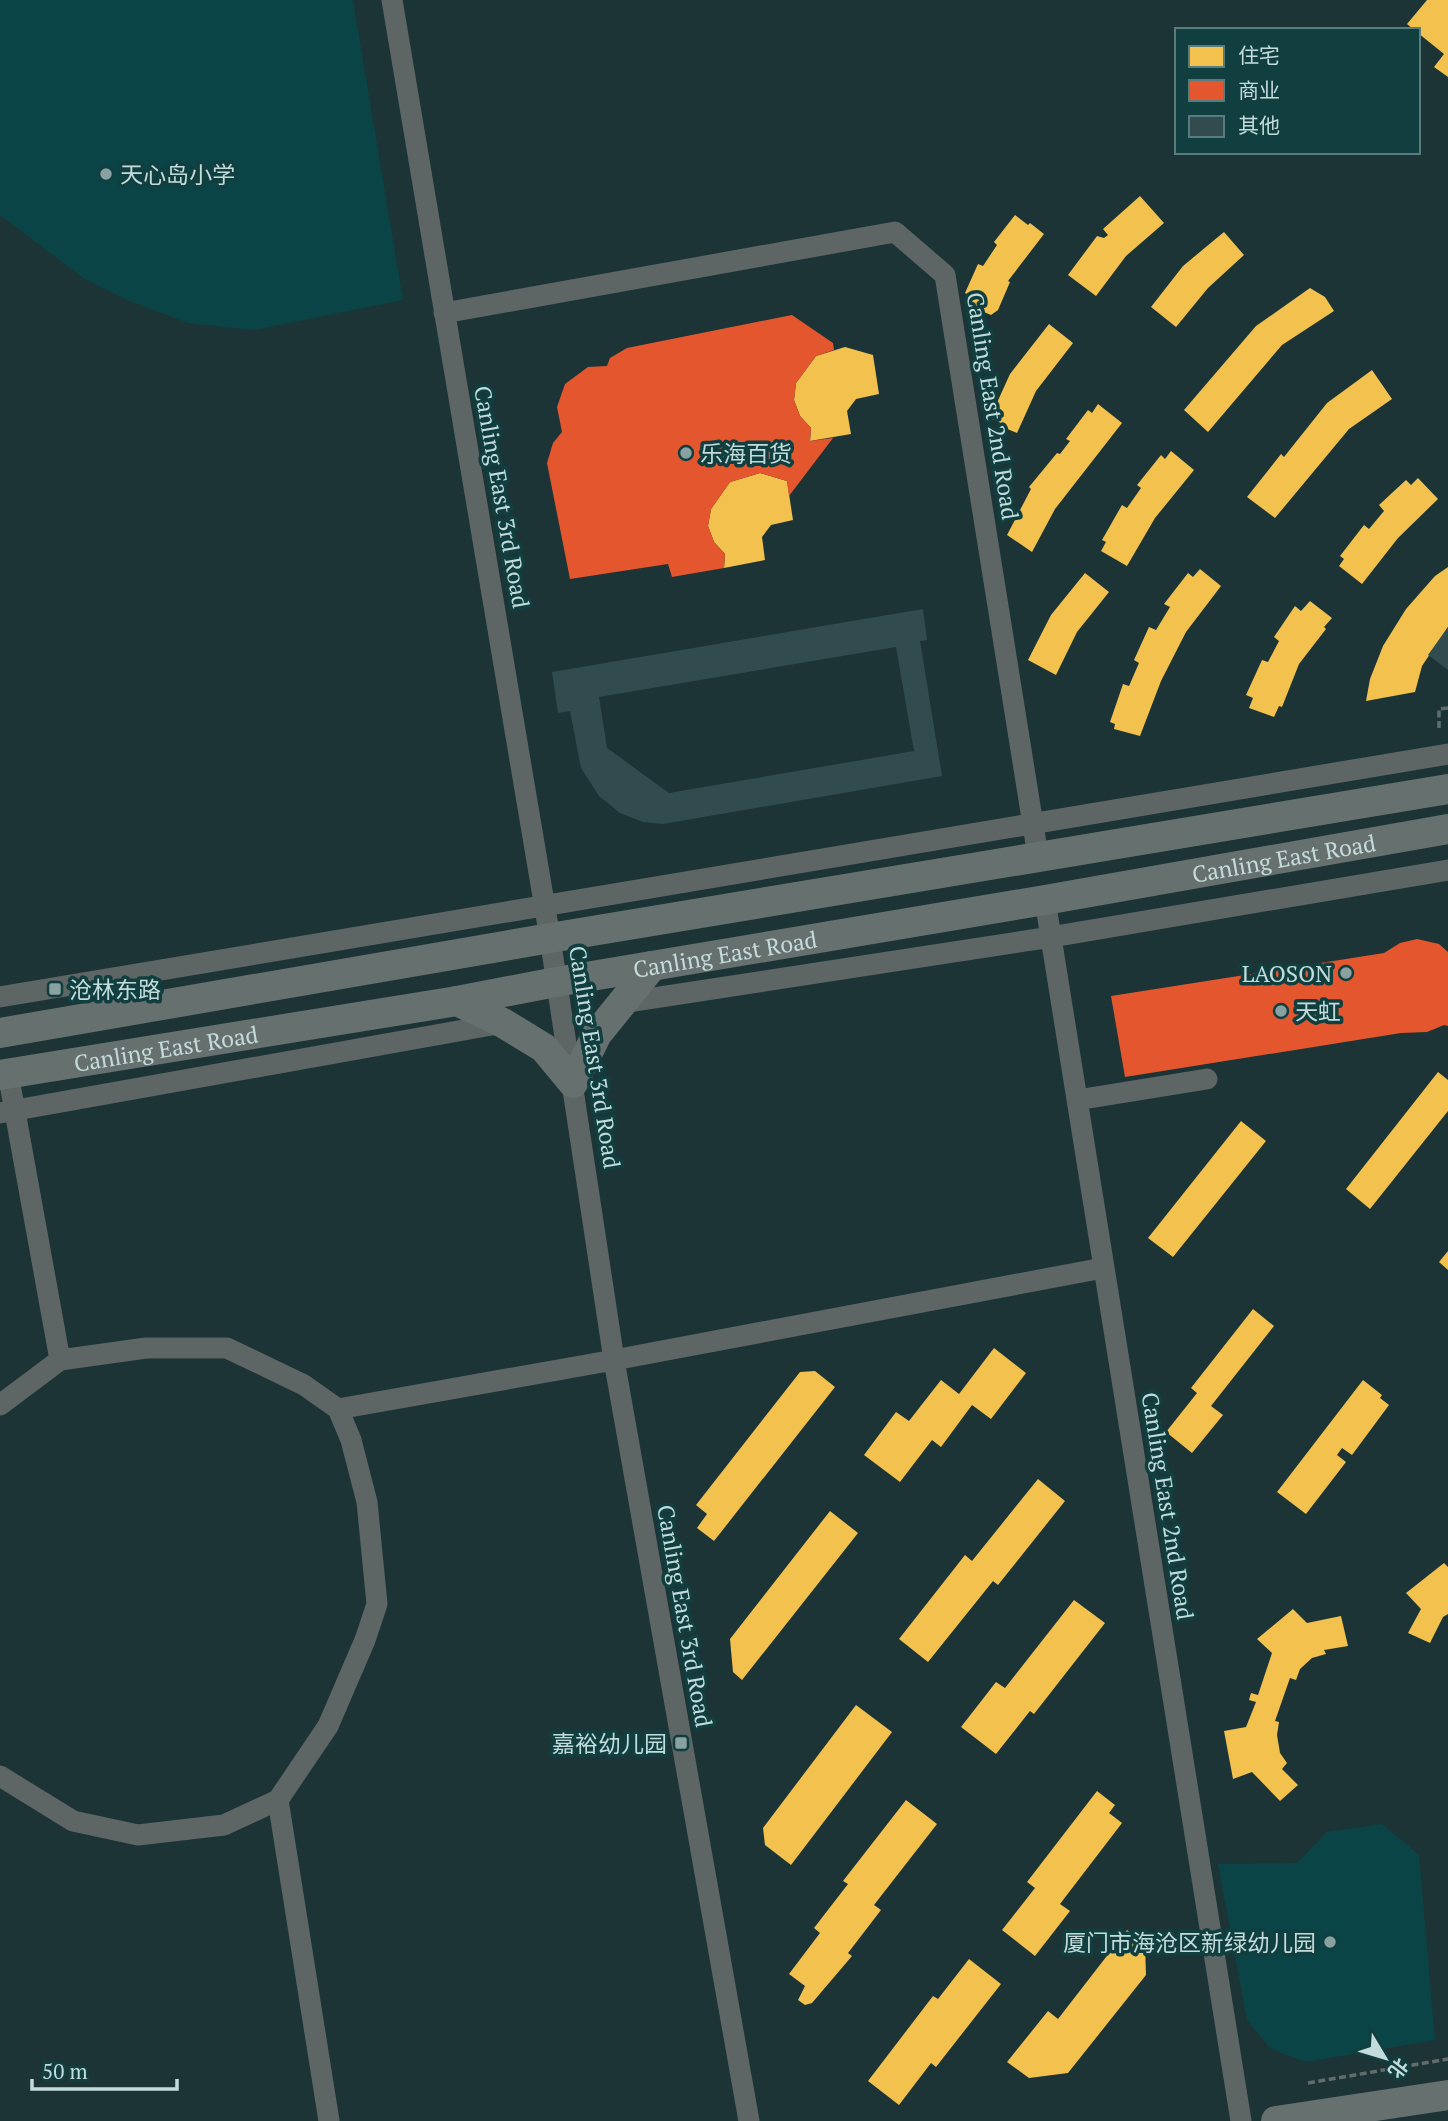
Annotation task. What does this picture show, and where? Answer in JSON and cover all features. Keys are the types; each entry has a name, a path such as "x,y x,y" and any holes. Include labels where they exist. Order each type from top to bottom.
{"street":[{"name":"Canling East 3rd Road","path":"392,0 545,907 614,1360 749,2121"},
{"name":"Canling East 2nd Road","path":"444,313 895,232 945,275 1038,856"},
{"path":"0,997 1448,754"},
{"name":"Canling East Road","path":"0,1033 550,938 1448,789"},
{"name":"Canling East Road","path":"4,1074 457,1001 1448,829"},
{"path":"621,1003 1051,937 1448,870"},
{"name":"Canling East 2nd Road","path":"1045,900 1241,2121"},
{"path":"457,1001 503,1023 544,1048 573,1083 597,1034 652,966"},
{"path":"7,1112 503,1023"},
{"path":"4,1074 7,1112 60,1360"},
{"path":"1077,1100 1207,1079"},
{"path":"338,1409 1104,1268"},
{"path":"0,1405 60,1360 146,1348 227,1348 304,1385 338,1409 351,1440 367,1502 377,1604 365,1640 328,1726 278,1800 224,1825 138,1835 74,1821 0,1776"},
{"path":"278,1800 329,2121"},
{"path":"1276,2121 1448,2095"}],"path":[{"path":"1439,728 1439,709 1448,708"},
{"path":"1308,2083 1448,2059"}],"shaded area":[{"name":"天心岛小学","path":"0,0 353,0 403,300 254,330 188,323 127,300 83,278 0,215"},
{"name":"厦门市海沧区新绿幼儿园","path":"1382,1824 1419,1855 1435,2040 1306,2062 1271,2049 1247,2020 1218,1864 1297,1863 1327,1832"}],"building: 住宅":[{"path":"1427,0 1448,0 1448,77 1434,67 1444,54 1420,35 1420,28 1412,28 1407,24"},
{"path":"1140,196 1164,223 1126,256 1096,296 1068,275 1097,236 1104,238 1108,235 1103,229"},
{"path":"1015,215 1044,234 1008,281 1010,282 998,310 991,315 965,304 969,295 965,293 978,264 983,266 997,245 994,242"},
{"path":"1224,232 1244,255 1208,288 1176,327 1151,307 1183,266"},
{"path":"1310,288 1325,297 1334,311 1282,345 1208,432 1184,410 1256,326"},
{"path":"1049,324 1073,343 1036,391 1017,433 1000,426 1001,423 990,418 1010,374"},
{"path":"845,347 873,355 879,394 856,399 847,411 851,434 810,441 811,428 800,416 794,400 796,383 816,356"},
{"path":"1372,370 1392,399 1349,429 1275,518 1247,497 1281,454 1284,457 1327,403"},
{"path":"1098,404 1122,423 1055,509 1032,552 1007,535 1031,489 1029,487 1070,441 1066,439 1088,410 1092,413"},
{"path":"1171,451 1194,470 1155,518 1127,566 1101,551 1106,542 1102,540 1122,505 1127,508 1141,488 1137,485 1161,455 1165,459"},
{"path":"760,473 787,481 793,520 771,525 762,537 765,560 724,568 725,554 714,542 708,526 711,509 730,482"},
{"path":"1418,478 1438,499 1398,538 1362,584 1339,566 1344,559 1340,556 1364,525 1369,529 1384,511 1379,505 1406,480 1411,485"},
{"path":"1448,567 1448,627 1422,666 1415,692 1366,701 1370,679 1383,646 1406,609 1435,576"},
{"path":"1200,569 1221,586 1186,632 1161,681 1140,736 1114,729 1115,724 1110,722 1123,684 1129,686 1139,663 1134,660 1149,627 1156,630 1170,607 1164,604 1188,573 1193,577"},
{"path":"1085,573 1109,592 1077,632 1056,675 1028,660 1051,615"},
{"path":"1310,601 1332,618 1299,664 1282,707 1279,706 1274,717 1249,708 1253,698 1246,695 1262,660 1268,662 1279,641 1274,637 1295,606 1301,611"},
{"path":"1438,1072 1448,1080 1448,1111 1370,1209 1346,1189"},
{"path":"1241,1121 1266,1141 1173,1257 1148,1238"},
{"path":"1448,1251 1448,1270 1439,1262"},
{"path":"1253,1309 1274,1326 1211,1406 1223,1415 1192,1453 1166,1432 1197,1393 1191,1388"},
{"path":"994,1348 1026,1373 991,1419 972,1405 941,1447 932,1440 900,1482 864,1455 896,1412 909,1421 941,1380 959,1394"},
{"path":"815,1371 835,1387 714,1541 697,1528 707,1514 696,1505 800,1372"},
{"path":"1363,1380 1382,1395 1380,1398 1389,1405 1352,1455 1342,1448 1337,1455 1346,1462 1306,1514 1277,1492"},
{"path":"1038,1479 1065,1501 998,1585 993,1581 928,1662 899,1639 965,1555 972,1561"},
{"path":"830,1511 858,1533 742,1680 733,1672 730,1639"},
{"path":"1444,1563 1448,1567 1448,1614 1443,1617 1430,1643 1408,1633 1421,1609 1406,1593"},
{"path":"1074,1600 1105,1623 1034,1714 1030,1711 996,1754 961,1727 996,1682 1005,1688"},
{"path":"1293,1609 1307,1623 1341,1616 1348,1646 1324,1650 1326,1654 1312,1658 1300,1669 1296,1680 1290,1678 1275,1721 1279,1722 1277,1735 1280,1753 1287,1763 1282,1769 1298,1785 1280,1801 1252,1772 1233,1779 1224,1731 1246,1727 1256,1702 1249,1700 1251,1693 1258,1695 1272,1653 1257,1639"},
{"path":"856,1705 892,1732 791,1865 765,1845 763,1828"},
{"path":"1097,1791 1115,1805 1109,1813 1122,1823 1060,1904 1070,1911 1035,1956 1002,1930 1035,1888 1027,1882"},
{"path":"906,1800 937,1824 874,1905 881,1910 848,1953 852,1956 812,2003 805,2005 798,2000 805,1986 789,1974 820,1933 814,1928 848,1884 843,1881"},
{"path":"1127,1930 1145,1944 1146,1975 1068,2073 1029,2078 1007,2062 1048,2011 1058,2019"},
{"path":"969,1959 1001,1984 936,2067 931,2063 899,2105 868,2081 933,1996 938,1999"}],"building: 商业":[{"name":"乐海百货","path":"792,315 833,343 834,350 816,356 796,383 794,400 800,416 811,428 810,441 833,438 789,496 787,481 760,473 730,482 711,509 708,526 714,542 725,554 724,568 672,577 668,564 570,579 547,463 553,443 562,432 557,407 565,384 588,367 607,366 610,358 627,348"},
{"name":"天虹","path":"1417,939 1439,944 1448,952 1448,1026 1427,1032 1401,1033 1125,1077 1111,996 1384,953 1400,943"}],"building: 其他":[{"path":"923,609 927,640 920,641 942,776 663,824 643,822 620,813 599,796 581,768 570,711 558,713 552,672","holes":["896,647 914,751 669,793 607,748 599,697"]},
{"path":"1448,627 1448,670 1428,655"}],"place":[{"name":"天心岛小学","path":"106,174"},
{"name":"乐海百货","path":"686,453"},
{"name":"LAOSON","path":"1346,973"},
{"name":"沧林东路","path":"55,989"},
{"name":"天虹","path":"1281,1011"},
{"name":"嘉裕幼儿园","path":"681,1743"},
{"name":"厦门市海沧区新绿幼儿园","path":"1330,1942"}]}
